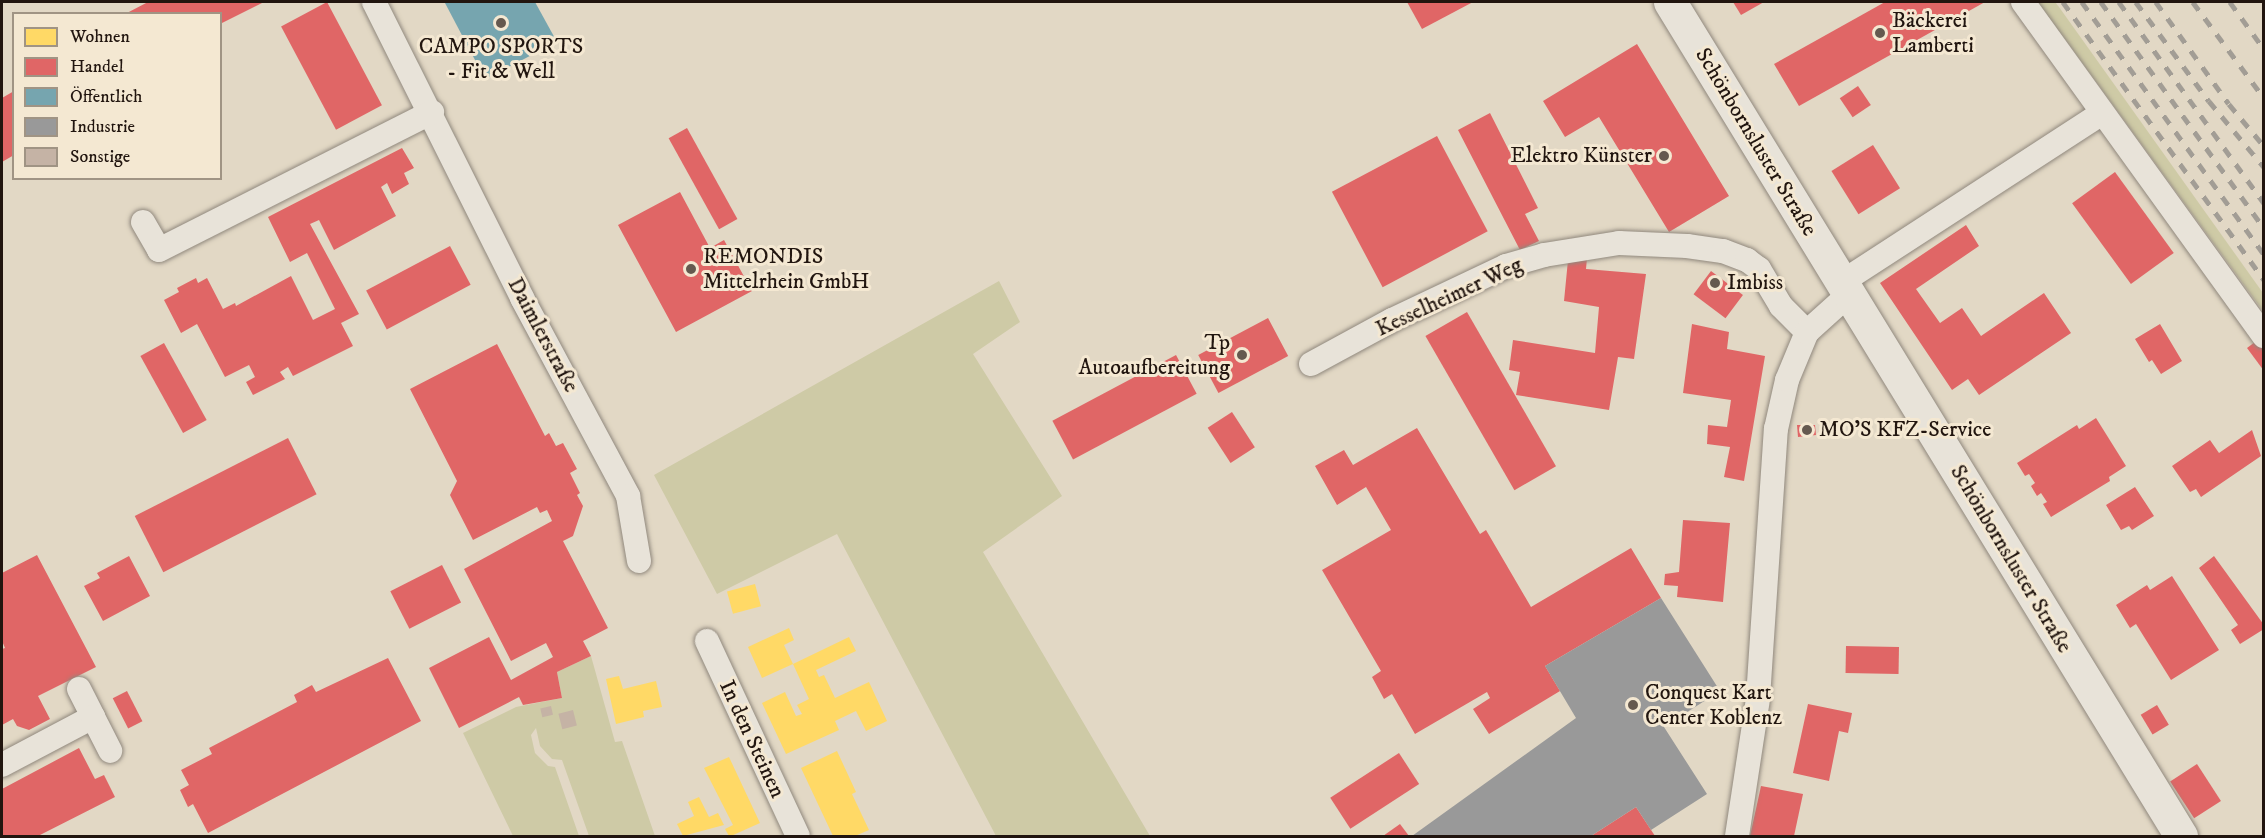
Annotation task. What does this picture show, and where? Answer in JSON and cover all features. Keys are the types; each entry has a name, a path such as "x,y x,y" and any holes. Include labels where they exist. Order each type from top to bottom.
{"street":[{"name":"Daimlerstraße","path":"374,2 432,112 522,298 628,496 639,561"},
{"name":"Schönbornsluster Straße","path":"1670,2 2181,837"},
{"path":"2023,2 2264,336"},
{"path":"143,222 159,250 432,112"},
{"path":"1737,837 1758,698 1776,429 1787,380 1807,333 1845,288 2102,113"},
{"name":"Kesselheimer Weg","path":"1311,364 1392,320 1506,266 1544,255 1619,243 1687,246 1723,251 1747,260 1759,269 1781,306 1807,333"},
{"name":"In den Steinen","path":"707,642 798,837"},
{"path":"79,689 110,751"},
{"path":"2,765 93,717"}],"shaded area":[{"path":"2038,2 2055,2 2059,7 2263,293 2263,311"},
{"path":"999,281 1020,322 973,354 1062,496 983,552 1150,836 996,836 837,534 717,594 654,475"},
{"path":"591,656 615,742 622,741 655,836 589,836 562,760 552,759 540,746 536,728 531,735 535,753 548,766 555,767 579,836 513,836 463,733 516,707 562,698 557,672"}],"building: Wohnen":[{"path":"755,584 761,606 733,614 727,592"},
{"path":"789,628 794,640 784,645 793,664 762,678 748,647"},
{"path":"849,637 856,651 816,670 819,677 824,675 835,698 869,682 887,721 866,731 856,711 835,721 839,730 786,754 762,703 785,692 796,716 802,714 797,705 809,699 793,664"},
{"path":"619,676 623,689 656,681 662,707 643,711 644,717 616,724 606,679"},
{"path":"837,751 856,792 852,794 869,830 855,836 833,836 801,768"},
{"path":"729,757 760,823 731,836 725,829 733,825 704,768"},
{"path":"699,797 709,817 718,813 724,825 683,836 677,824 694,816 688,802"}],"building: Handel":[{"path":"148,2 264,2 222,23 222,12 129,12"},
{"path":"327,2 382,105 336,130 281,26"},
{"path":"1407,2 1473,2 1422,29"},
{"path":"1733,2 1764,2 1741,15"},
{"name":"Bäckerei Lamberti","path":"1885,2 1985,2 1799,106 1774,64"},
{"name":"Elektro Künster","path":"1637,44 1729,196 1669,232 1599,117 1565,137 1543,101"},
{"path":"1858,86 1871,105 1853,117 1840,98"},
{"path":"12,92 12,156 2,162 2,98"},
{"path":"1490,113 1538,208 1525,214 1539,241 1520,250 1458,130"},
{"path":"687,128 737,219 719,229 669,138"},
{"path":"1437,136 1488,231 1383,287 1332,192"},
{"path":"1873,145 1900,188 1858,214 1831,171"},
{"path":"402,148 414,168 404,173 409,184 392,194 387,183 381,187 396,216 334,250 319,220 310,224 359,314 341,323 353,346 293,376 288,367 280,372 285,379 253,395 246,382 255,377 249,365 225,377 197,324 181,333 164,300 179,292 177,288 196,278 198,283 207,278 223,309 235,303 236,306 291,276 313,320 335,309 307,253 290,262 268,217"},
{"path":"2115,172 2174,253 2131,284 2072,203"},
{"name":"REMONDIS Mittelrhein GmbH","path":"680,192 710,248 724,240 752,291 676,332 618,225"},
{"path":"1966,225 1979,246 1916,289 1940,323 1962,308 1981,336 2044,293 2071,333 1979,395 1968,379 1952,390 1880,283"},
{"path":"450,246 471,285 387,329 366,291"},
{"path":"1587,258 1586,269 1646,274 1634,359 1618,357 1609,410 1516,395 1520,372 1509,370 1513,340 1595,353 1599,307 1564,301 1568,260"},
{"name":"Imbiss","path":"1711,271 1743,295 1725,318 1694,294"},
{"path":"1467,312 1556,466 1514,490 1425,336"},
{"name":"Tp Autoaufbereitung","path":"1268,318 1288,356 1218,393 1198,355"},
{"path":"1692,324 1729,332 1727,349 1765,356 1744,481 1724,477 1730,447 1707,444 1708,425 1727,427 1731,400 1683,393"},
{"path":"2160,324 2182,361 2161,374 2152,360 2149,362 2135,339"},
{"path":"2259,339 2264,345 2264,371 2247,348"},
{"path":"164,343 207,420 183,433 140,356"},
{"path":"497,344 545,436 549,433 556,446 563,443 577,469 570,473 580,493 577,495 583,506 573,536 563,541 608,628 583,641 591,656 557,672 562,698 523,705 519,697 459,728 429,668 489,637 511,680 553,657 546,643 511,661 464,569 552,521 547,510 540,513 537,507 473,540 450,495 457,481 410,389"},
{"path":"1176,355 1197,394 1073,460 1052,421"},
{"path":"1232,412 1255,447 1231,463 1208,428"},
{"path":"2096,418 2126,466 2109,477 2110,481 2051,517 2043,504 2047,502 2041,493 2037,496 2031,486 2035,483 2029,474 2025,476 2017,463 2077,425 2079,429"},
{"name":"MO'S KFZ-Service","path":"1797,425 1815,425 1816,435 1798,437"},
{"path":"1417,428 1480,534 1486,530 1531,607 1631,548 1661,598 1545,666 1560,691 1489,734 1473,709 1490,698 1487,692 1415,734 1392,694 1384,699 1372,677 1381,671 1322,570 1391,530 1366,487 1337,505 1315,466 1344,450 1353,465"},
{"path":"2252,430 2261,456 2201,497 2196,489 2190,492 2172,466 2210,440 2219,453"},
{"path":"288,438 317,494 163,572 135,516"},
{"path":"2135,487 2154,516 2132,530 2129,526 2121,530 2106,505"},
{"path":"1683,520 1730,523 1723,602 1677,597 1678,586 1664,585 1665,574 1679,572"},
{"path":"37,555 96,667 38,696 50,719 29,730 17,726 13,719 2,725 2,649 5,648 2,641 2,573"},
{"path":"129,556 150,596 103,621 84,586 100,578 97,573"},
{"path":"2214,556 2264,625 2264,629 2240,644 2231,630 2238,625 2199,568"},
{"path":"442,565 461,602 409,629 390,591"},
{"path":"2172,576 2219,650 2171,680 2136,624 2130,628 2116,605 2147,585 2150,590"},
{"path":"1846,646 1899,647 1899,674 1846,673"},
{"path":"388,658 421,721 208,833 193,804 188,807 180,790 189,785 181,770 212,754 209,748 297,702 294,695 312,685 316,692"},
{"path":"127,691 142,721 128,729 113,698"},
{"path":"1808,704 1852,713 1848,733 1839,731 1829,781 1793,773"},
{"path":"2157,705 2169,725 2153,735 2141,715"},
{"path":"79,748 95,779 104,775 115,797 38,836 2,836 2,789"},
{"path":"1399,753 1419,784 1350,829 1330,798"},
{"path":"2197,764 2221,801 2194,818 2170,781"},
{"path":"1761,786 1803,794 1794,836 1750,836"},
{"path":"1636,807 1655,836 1591,836"},
{"path":"1400,824 1409,836 1383,836"}],"building: Öffentlich":[{"name":"CAMPO SPORTS - Fit & Well","path":"535,2 557,42 485,79 445,3"}],"building: Industrie":[{"name":"Conquest Kart Center Koblenz","path":"1661,598 1720,691 1664,727 1707,794 1651,830 1636,807 1591,836 1412,836 1576,718 1545,666"}],"building: Sonstige":[{"path":"551,706 553,715 542,717 540,708"},
{"path":"573,710 577,726 562,729 558,714"}],"railway":[{"path":"2063,2 2264,280"},
{"path":"2082,2 2264,254"},
{"path":"2101,2 2264,228"},
{"path":"2119,2 2264,203"},
{"path":"2136,2 2209,101 2264,167"},
{"path":"2156,2 2229,104 2264,146"},
{"path":"2193,2 2264,98"},
{"path":"2230,2 2264,49"}],"place":[{"name":"CAMPO SPORTS - Fit & Well","path":"501,23"},
{"name":"Bäckerei Lamberti","path":"1880,33"},
{"name":"Elektro Künster","path":"1664,156"},
{"name":"REMONDIS Mittelrhein GmbH","path":"691,269"},
{"name":"Imbiss","path":"1715,283"},
{"name":"Tp Autoaufbereitung","path":"1242,355"},
{"name":"MO'S KFZ-Service","path":"1807,430"},
{"name":"Conquest Kart Center Koblenz","path":"1633,705"}]}
